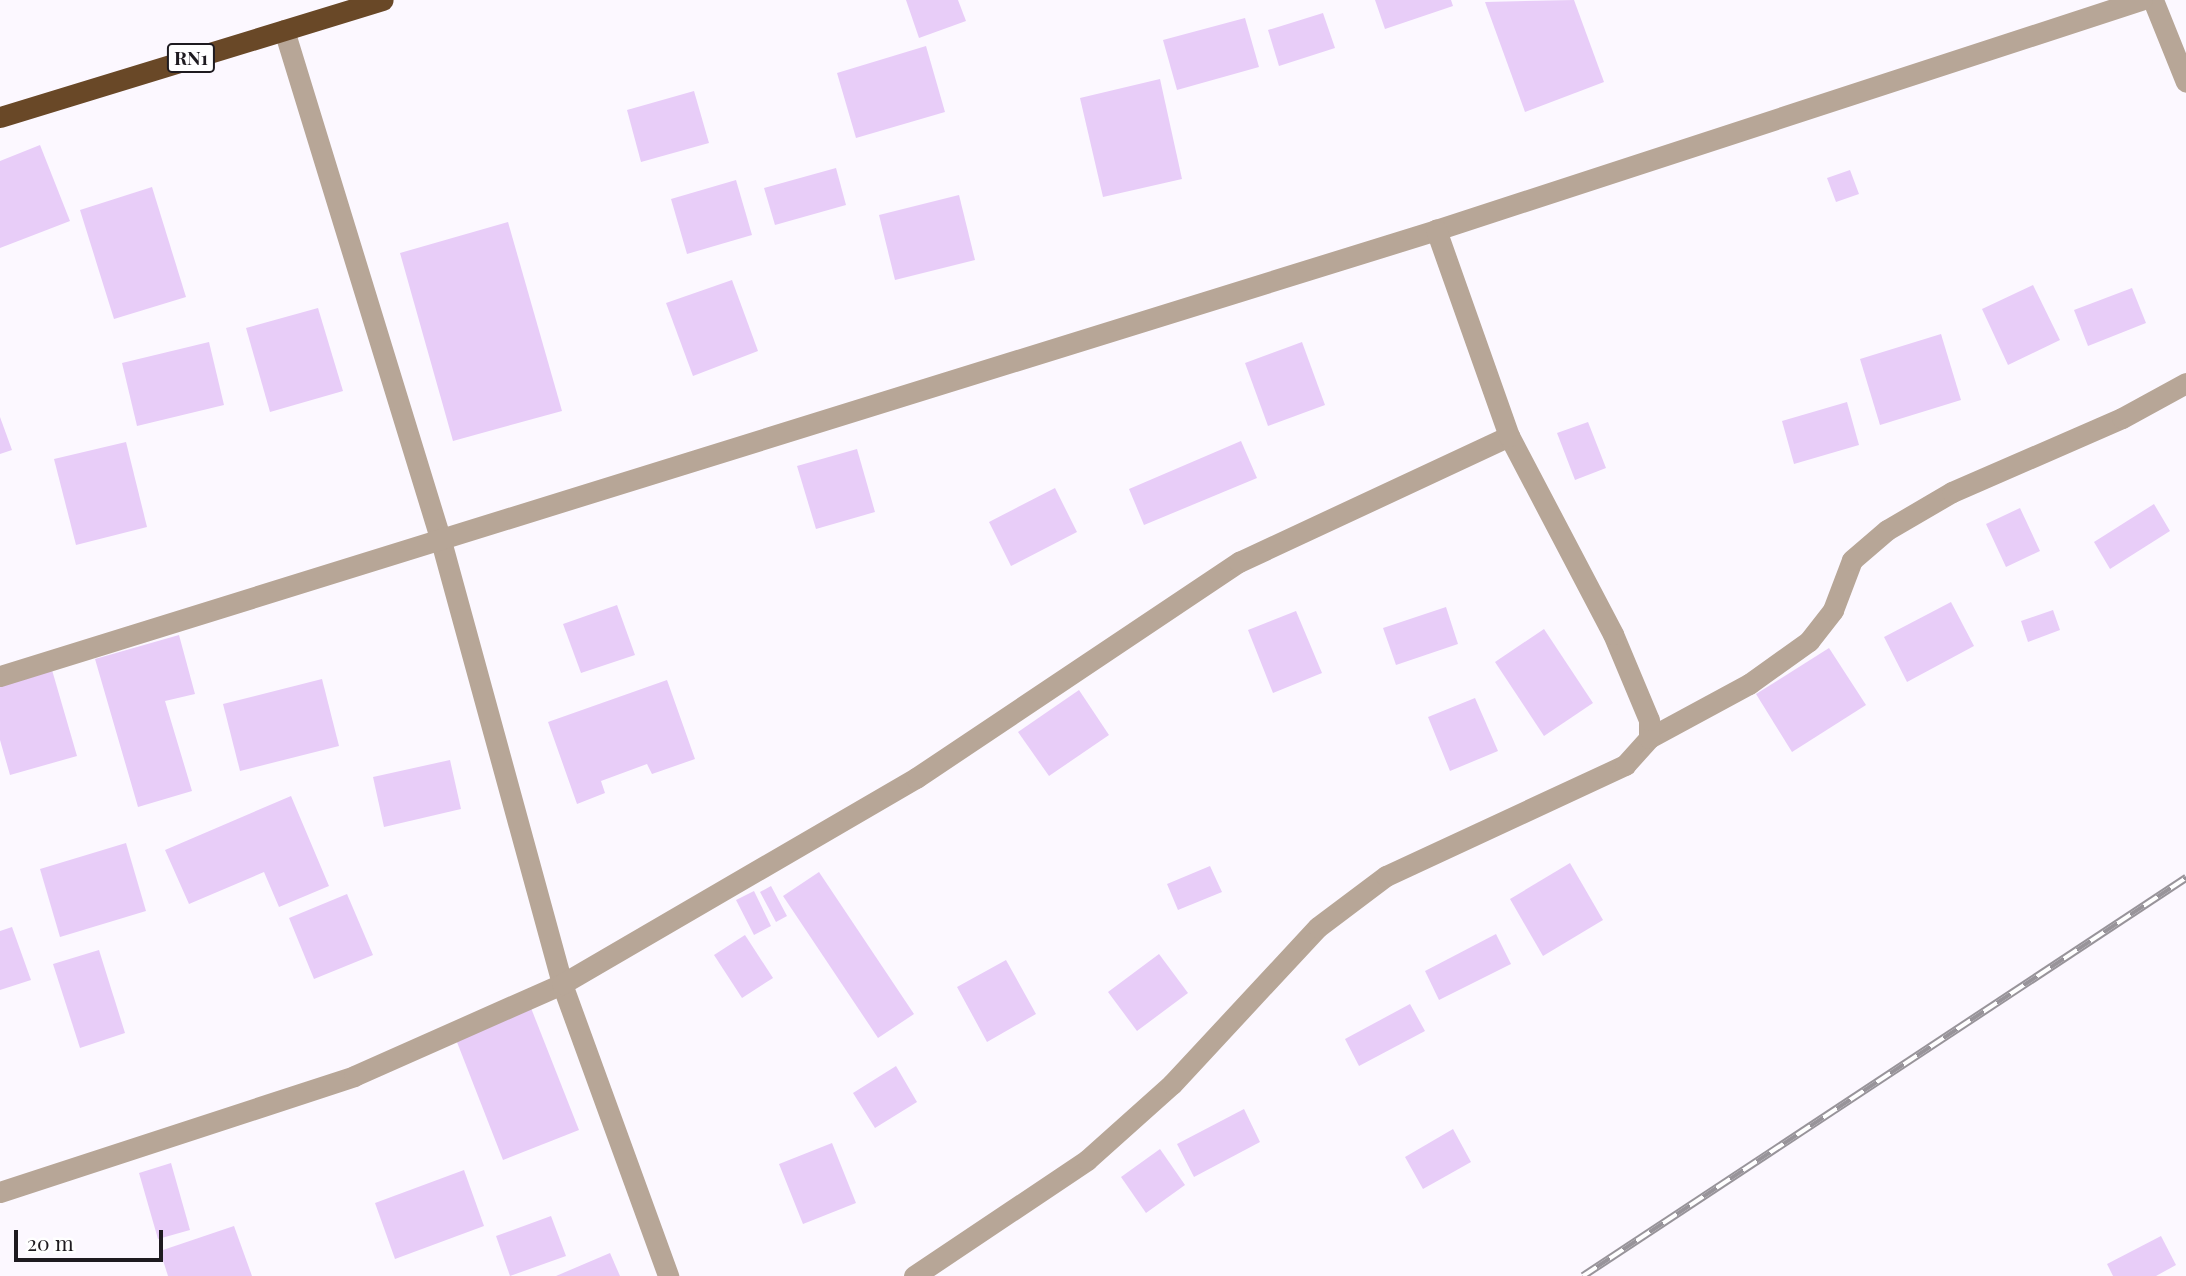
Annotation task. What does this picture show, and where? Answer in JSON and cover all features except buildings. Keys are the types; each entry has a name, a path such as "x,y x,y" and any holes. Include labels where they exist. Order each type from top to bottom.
{"highway":[{"name":"RN1","path":"1,114 382,0"}],"street":[{"path":"0,676 1436,230 2141,0"},
{"path":"2153,0 2186,82"},
{"path":"284,30 441,541 562,984 668,1276"},
{"path":"1436,230 1509,436 1613,634 1649,720 1649,738"},
{"path":"914,1276 1087,1160 1172,1084 1318,927 1386,876 1625,765 1649,738 1749,684 1809,641 1833,610 1853,561 1887,530 1952,492 2122,418 2186,383"},
{"path":"0,1192 354,1076 562,984 916,778 1239,562 1509,436"}],"railway":[{"path":"1583,1276 2186,878"}]}
